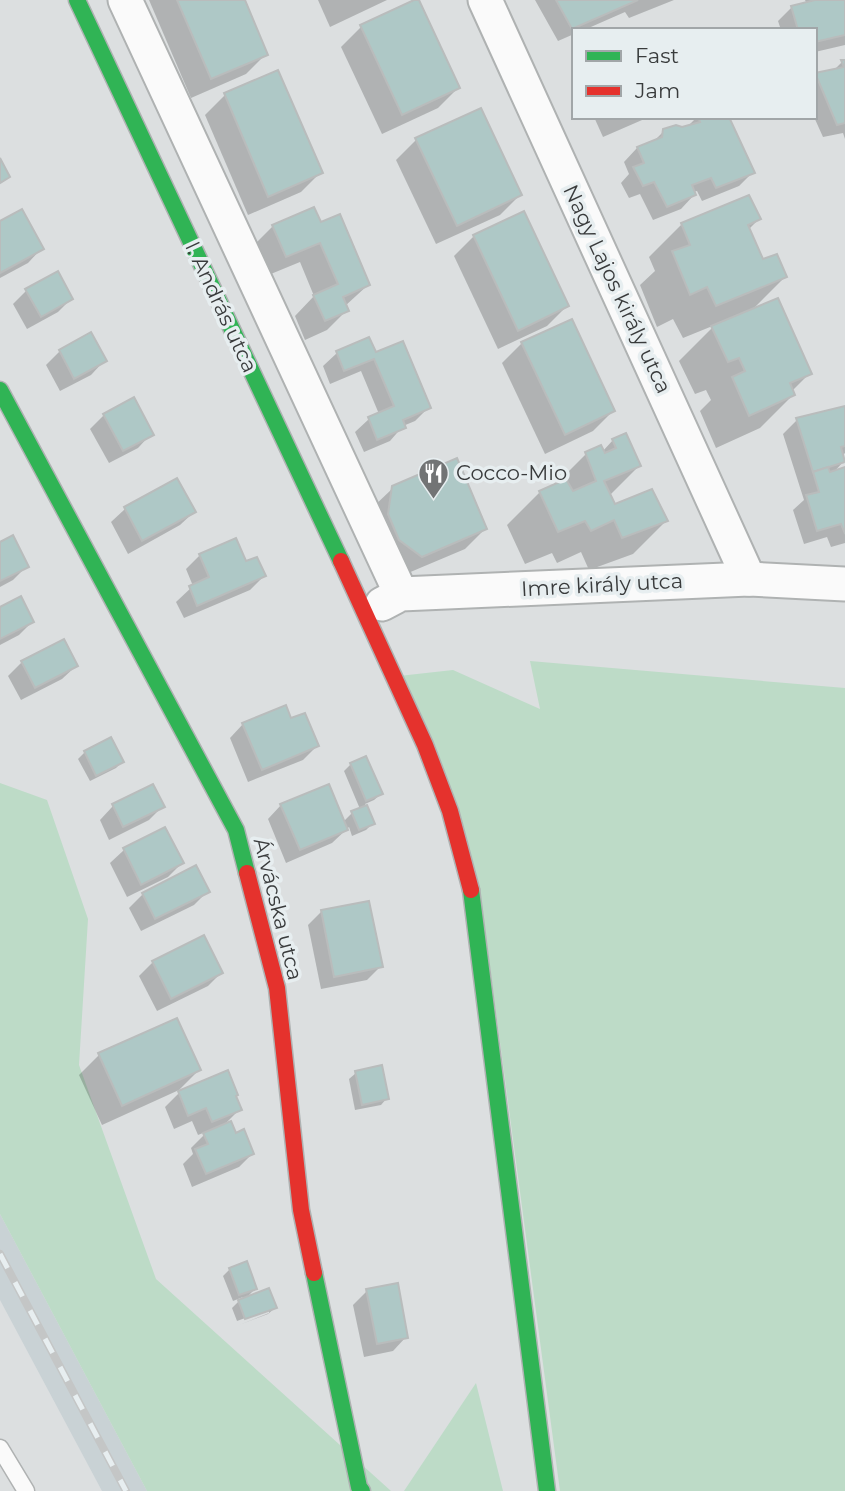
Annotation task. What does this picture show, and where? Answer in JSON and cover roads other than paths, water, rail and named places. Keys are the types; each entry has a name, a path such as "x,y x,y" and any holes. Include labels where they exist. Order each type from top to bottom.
{"main road":[{"name":"I. András utca","path":"77,0 365,613 425,745 450,811 473,897 547,1491"},
{"name":"Árvácska utca","path":"0,390 236,830 277,988 301,1210 362,1491"}],"street":[{"name":"I. András utca","path":"125,0 401,594"},
{"name":"Nagy Lajos király utca","path":"485,0 749,579"},
{"name":"Imre király utca","path":"365,613 401,594 749,579 845,584"}],"lane":[{"path":"0,1448 26,1491"}],"railway":[{"path":"0,1254 126,1491"}],"place":[{"name":"Cocco-Mio","path":"433,500"}]}
